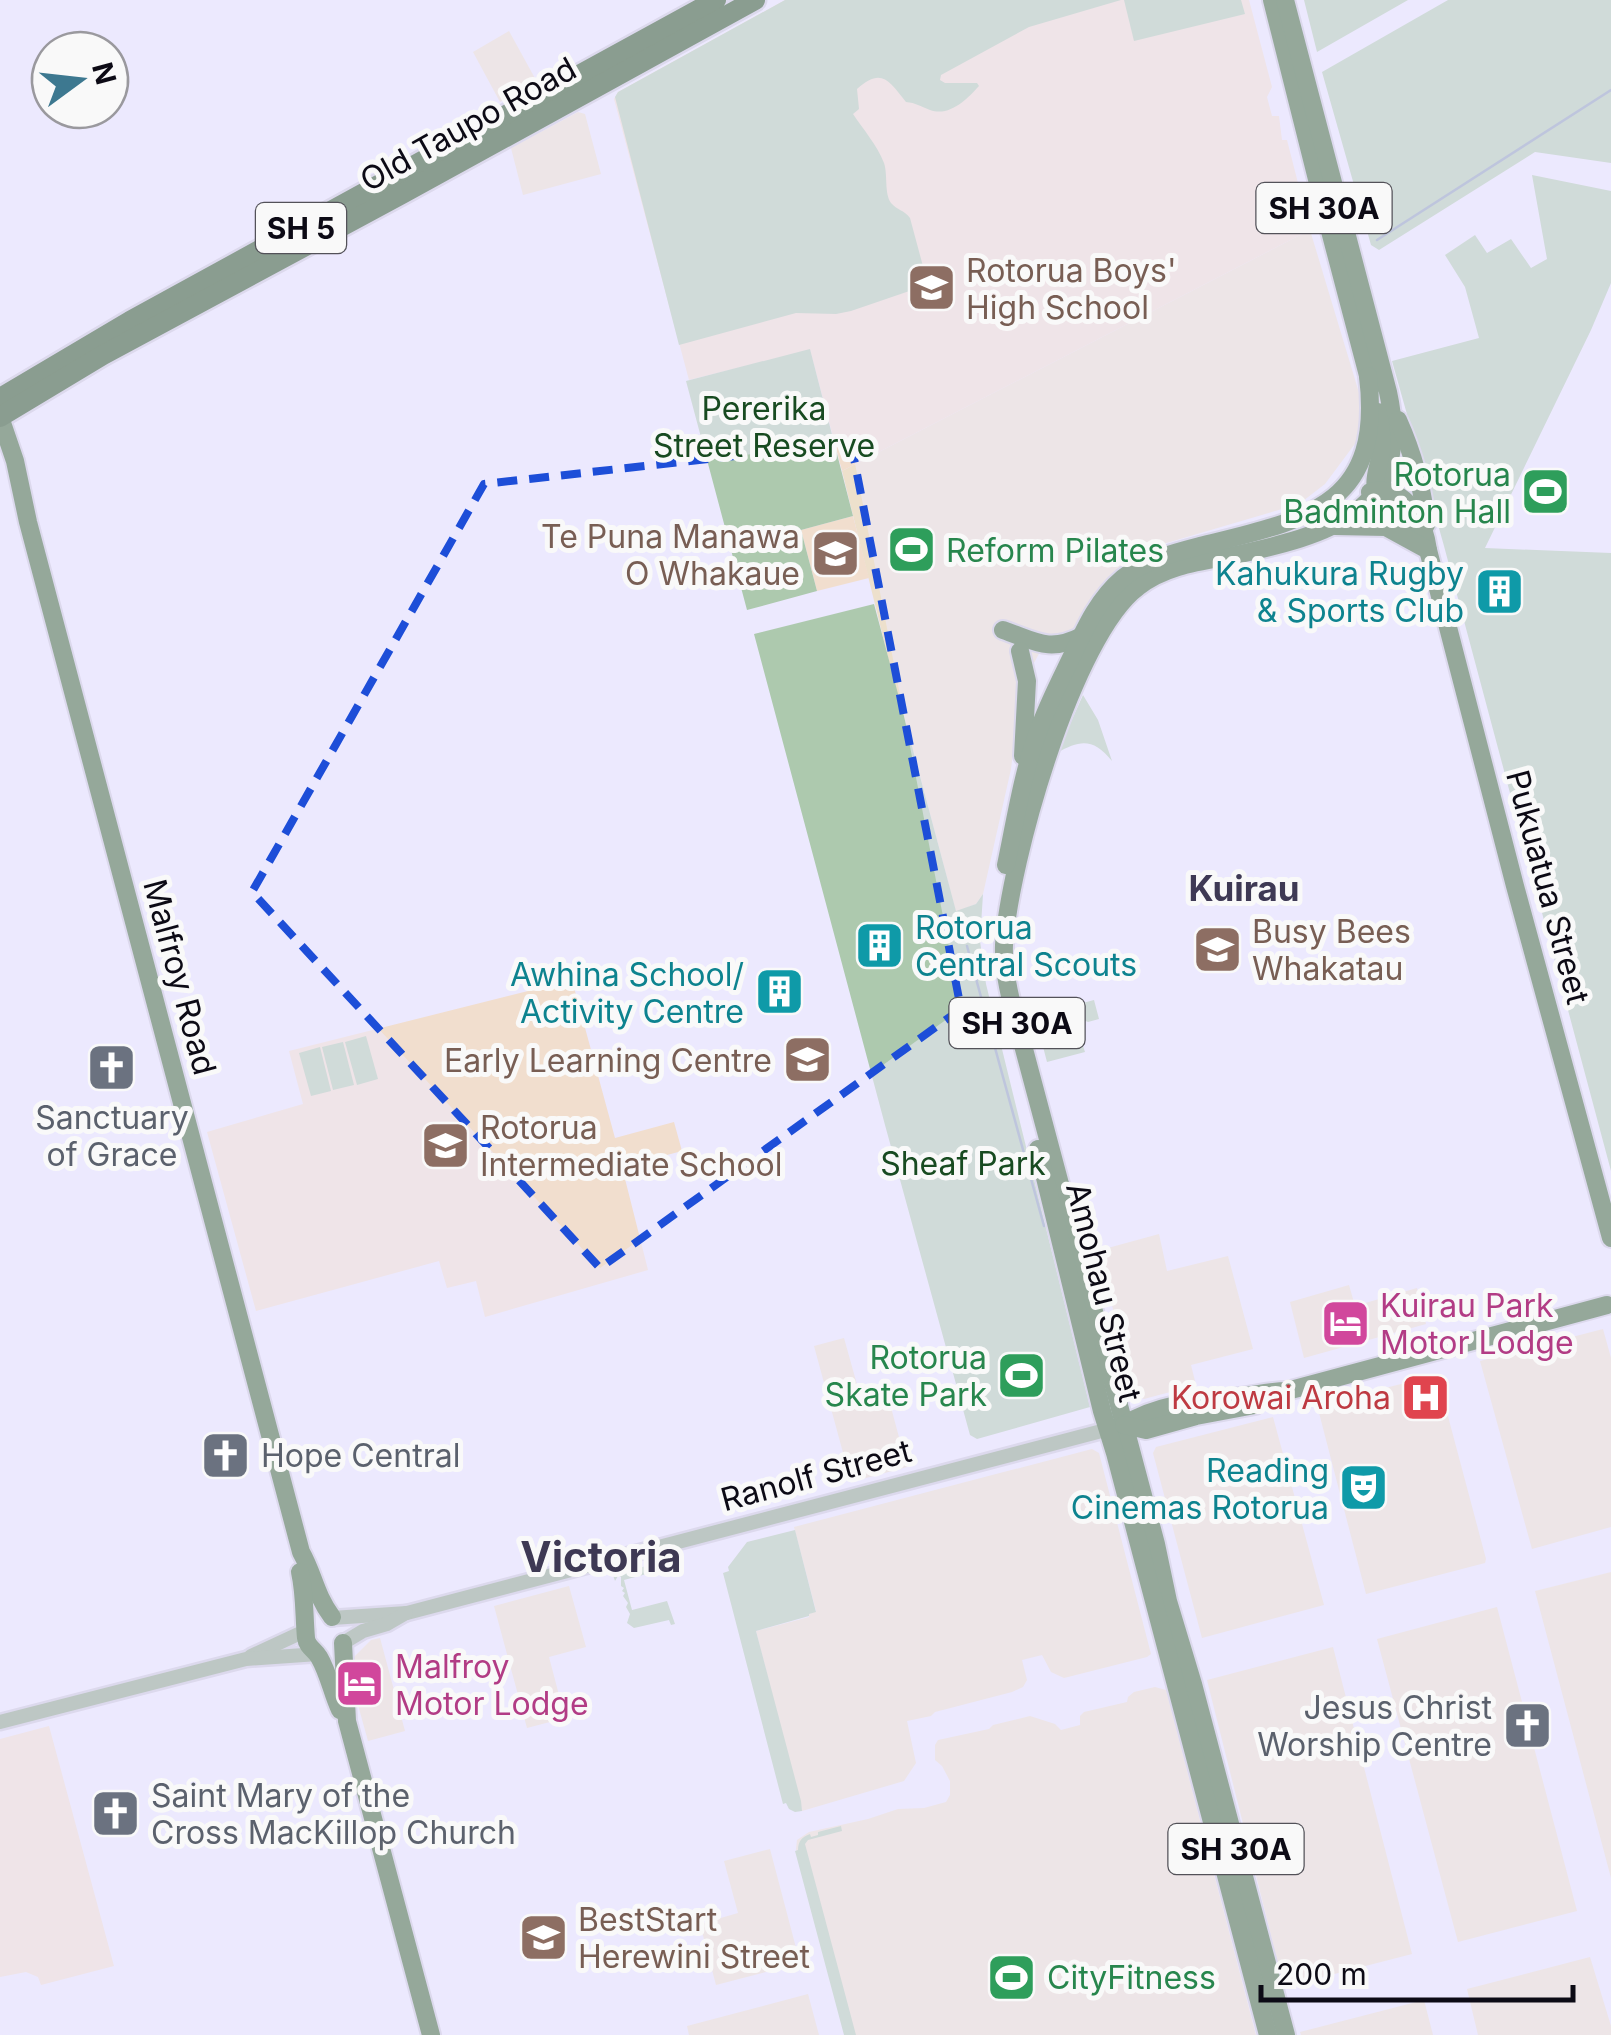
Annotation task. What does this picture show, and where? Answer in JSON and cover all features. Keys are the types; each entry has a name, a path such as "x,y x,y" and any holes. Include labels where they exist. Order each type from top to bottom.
{"highway":[{"name":"Old Taupo Road","path":"0,417 716,0"},
{"name":"Old Taupo Road","path":"0,398 130,321 755,0"}],"main road":[{"name":"SH 30A","path":"1272,0 1368,376"},
{"name":"SH 30A","path":"1285,0 1392,406 1394,446 1377,490"},
{"path":"1309,514 1334,511 1377,490 1375,474 1381,454 1381,429 1368,376"},
{"name":"Amohau Street","path":"1268,2035 1116,1427 994,974 993,944 1022,786 1041,724 1104,598 1125,576 1151,561 1283,525 1309,514 1339,492 1364,456 1371,415 1368,376"},
{"path":"1335,526 1386,527 1427,542 1424,506 1407,441 1392,406"},
{"name":"Malfroy Road","path":"0,417 301,1552 310,1567 318,1597 332,1618"},
{"name":"Amohau Street","path":"1084,1309 1004,959 1010,898 1042,773 1074,685 1109,618 1128,594 1169,570 1335,526 1362,507 1377,490"},
{"name":"Pukuatua Street","path":"1377,490 1402,498 1420,519 1611,1238"},
{"path":"1002,630 1059,646 1082,636"},
{"path":"1020,651 1027,681 1022,786"},
{"name":"Ranolf Street","path":"1116,1427 1142,1414 1187,1402 1287,1391 1610,1302"},
{"name":"Amohau Street","path":"1116,1427 1156,1544 1286,2035"},
{"name":"Malfroy Road","path":"301,1552 307,1630"},
{"path":"348,1720 338,1708 318,1654 308,1644 307,1630 317,1618 332,1618 343,1628 348,1720 430,2035"},
{"path":"318,1654 335,1652 343,1643"}],"street":[{"name":"Ranolf Street","path":"332,1618 407,1613 1116,1427"},
{"name":"Ranolf Street","path":"343,1643 407,1613"},
{"path":"0,1722 246,1658 307,1630"},
{"path":"246,1658 318,1654"}],"highlighted area":[{"path":"851,443 961,1009 600,1268 252,892 484,484"}],"shaded area":[{"name":"Rotorua Boys' High School","path":"785,0 1249,0 1272,87 1267,97 1272,116 1279,116 1282,140 1287,140 1310,230 842,471 810,350 689,380 614,99 618,92"},
{"path":"509,31 537,82 500,102 473,52"},
{"path":"578,112 585,114 601,174 523,195 511,148"},
{"path":"1310,230 1363,406 1360,437 1325,484 1299,504 1153,547 1124,563 1099,588 1072,631 1048,637 1021,687 1011,769 983,894 976,904 956,912 842,471"},
{"name":"Te Puna Manawa O Whakaue","path":"853,516 869,578 817,591 801,530"},
{"name":"Rotorua Intermediate School","path":"572,980 615,1138 674,1122 682,1151 622,1167 648,1270 485,1317 476,1281 447,1288 439,1261 256,1311 207,1132 303,1104 289,1051"},
{"path":"1159,1234 1167,1271 1228,1256 1253,1349 1191,1365 1196,1385 1144,1399 1137,1396 1097,1251"},
{"path":"1349,1285 1355,1306 1417,1288 1426,1324 1304,1358 1290,1302"},
{"path":"1603,1329 1611,1358 1611,1527 1532,1549 1480,1361"},
{"path":"844,1338 863,1406 889,1400 907,1467 851,1482 814,1346"},
{"path":"1437,1375 1485,1563 1366,1594 1317,1405"},
{"path":"1273,1417 1324,1605 1202,1638 1153,1453 1156,1447"},
{"path":"1092,1449 1099,1453 1151,1654 1064,1678 1051,1672 1042,1655 1022,1660 1027,1680 1023,1687 907,1721 916,1763 904,1781 802,1811 756,1631 809,1617 816,1611 794,1527"},
{"path":"1611,1572 1611,1878 1535,1591"},
{"path":"569,1586 586,1647 549,1657 565,1718 527,1728 494,1606"},
{"path":"1497,1607 1577,1911 1458,1942 1377,1639"},
{"path":"380,1638 405,1731 368,1741 350,1676 351,1660 371,1640"},
{"path":"1333,1647 1412,1954 1284,1987 1207,1680"},
{"path":"1155,1687 1166,1690 1256,2035 846,2035 796,1849 797,1840 809,1832 898,1809 946,1802 950,1781 935,1760 938,1740 1030,1716 1061,1730 1080,1725 1084,1712 1127,1702 1134,1692"},
{"path":"49,1726 114,1966 41,1985 38,1977 26,1972 0,1977 0,1739"},
{"path":"770,1849 800,1963 716,1985 700,1924 738,1913 724,1861"},
{"path":"1590,1957 1611,2035 1478,2035 1467,1989"},
{"path":"808,1994 819,2035 689,2035 687,2026"},
{"path":"1424,2000 1433,2035 1300,2032"}],"green space":[{"path":"785,0 1121,0 1029,27 941,75 940,80 945,83 979,86 951,109 937,112 906,102 884,79 872,79 857,89 859,109 853,114 884,163 891,203 910,218 924,270 924,286 851,311 796,313 679,345 615,97"},
{"path":"1124,0 1241,0 1245,14 1134,41"},
{"path":"1304,0 1408,0 1317,52"},
{"path":"1448,0 1611,0 1611,163 1535,152 1379,250 1371,245 1322,72"},
{"path":"1532,175 1611,191 1611,283 1485,548 1611,553 1611,1171 1392,361 1479,338 1465,287 1445,255 1475,235 1487,253 1511,239 1531,268 1547,259"},
{"name":"Pererika Street Reserve","path":"810,349 853,516 801,530 817,591 747,610 686,381"},
{"name":"Sheaf Park","path":"874,604 956,911 976,904 983,894 980,941 986,984 1090,1407 977,1439 970,1435 754,634"},
{"path":"1083,695 1098,720 1112,761 1087,744 1073,745 1057,753"},
{"path":"1094,1000 1099,1019 1088,1022 1079,1018 1063,1023 1069,1044 1081,1040 1085,1052 1047,1062 1035,1016"},
{"path":"366,1036 378,1079 357,1085 345,1042"},
{"path":"343,1042 354,1085 333,1090 322,1047"},
{"path":"320,1047 331,1091 311,1096 299,1053"},
{"path":"795,1530 816,1612 756,1631 801,1801 802,1811 795,1812 783,1804 723,1573 729,1571 747,1542"},
{"path":"650,1565 654,1572 624,1580 632,1610 667,1601 675,1624 671,1625 669,1620 634,1628 627,1623 630,1614 621,1577 615,1581 613,1575"},
{"path":"841,1826 842,1831 805,1844 856,2035 844,2035 795,1851 805,1836"}],"waterway":[{"path":"1377,240 1611,90"},
{"path":"967,946 1044,1226"}],"place":[{"name":"Rotorua Boys' High School","path":"931,288"},
{"name":"Rotorua Badminton Hall","path":"1546,492"},
{"name":"Reform Pilates","path":"911,550"},
{"name":"Te Puna Manawa O Whakaue","path":"835,554"},
{"name":"Kahukura Rugby & Sports Club","path":"1499,591"},
{"name":"Rotorua Central Scouts","path":"880,945"},
{"name":"Busy Bees Whakatau","path":"1217,949"},
{"name":"Awhina School/ Activity Centre","path":"779,992"},
{"name":"Early Learning Centre","path":"807,1060"},
{"name":"Sanctuary of Grace","path":"112,1067"},
{"name":"Rotorua Intermediate School","path":"445,1145"},
{"name":"Kuirau Park Motor Lodge","path":"1345,1323"},
{"name":"Rotorua Skate Park","path":"1022,1375"},
{"name":"Korowai Aroha","path":"1426,1397"},
{"name":"Hope Central","path":"226,1455"},
{"name":"Reading Cinemas Rotorua","path":"1364,1488"},
{"name":"Malfroy Motor Lodge","path":"360,1684"},
{"name":"Jesus Christ Worship Centre","path":"1527,1725"},
{"name":"Saint Mary of the Cross MacKillop Church","path":"116,1813"},
{"name":"BestStart Herewini Street","path":"543,1937"},
{"name":"CityFitness","path":"1012,1977"}],"district":[{"name":"Kuirau","path":"1244,888"},
{"name":"Victoria","path":"601,1556"}]}
